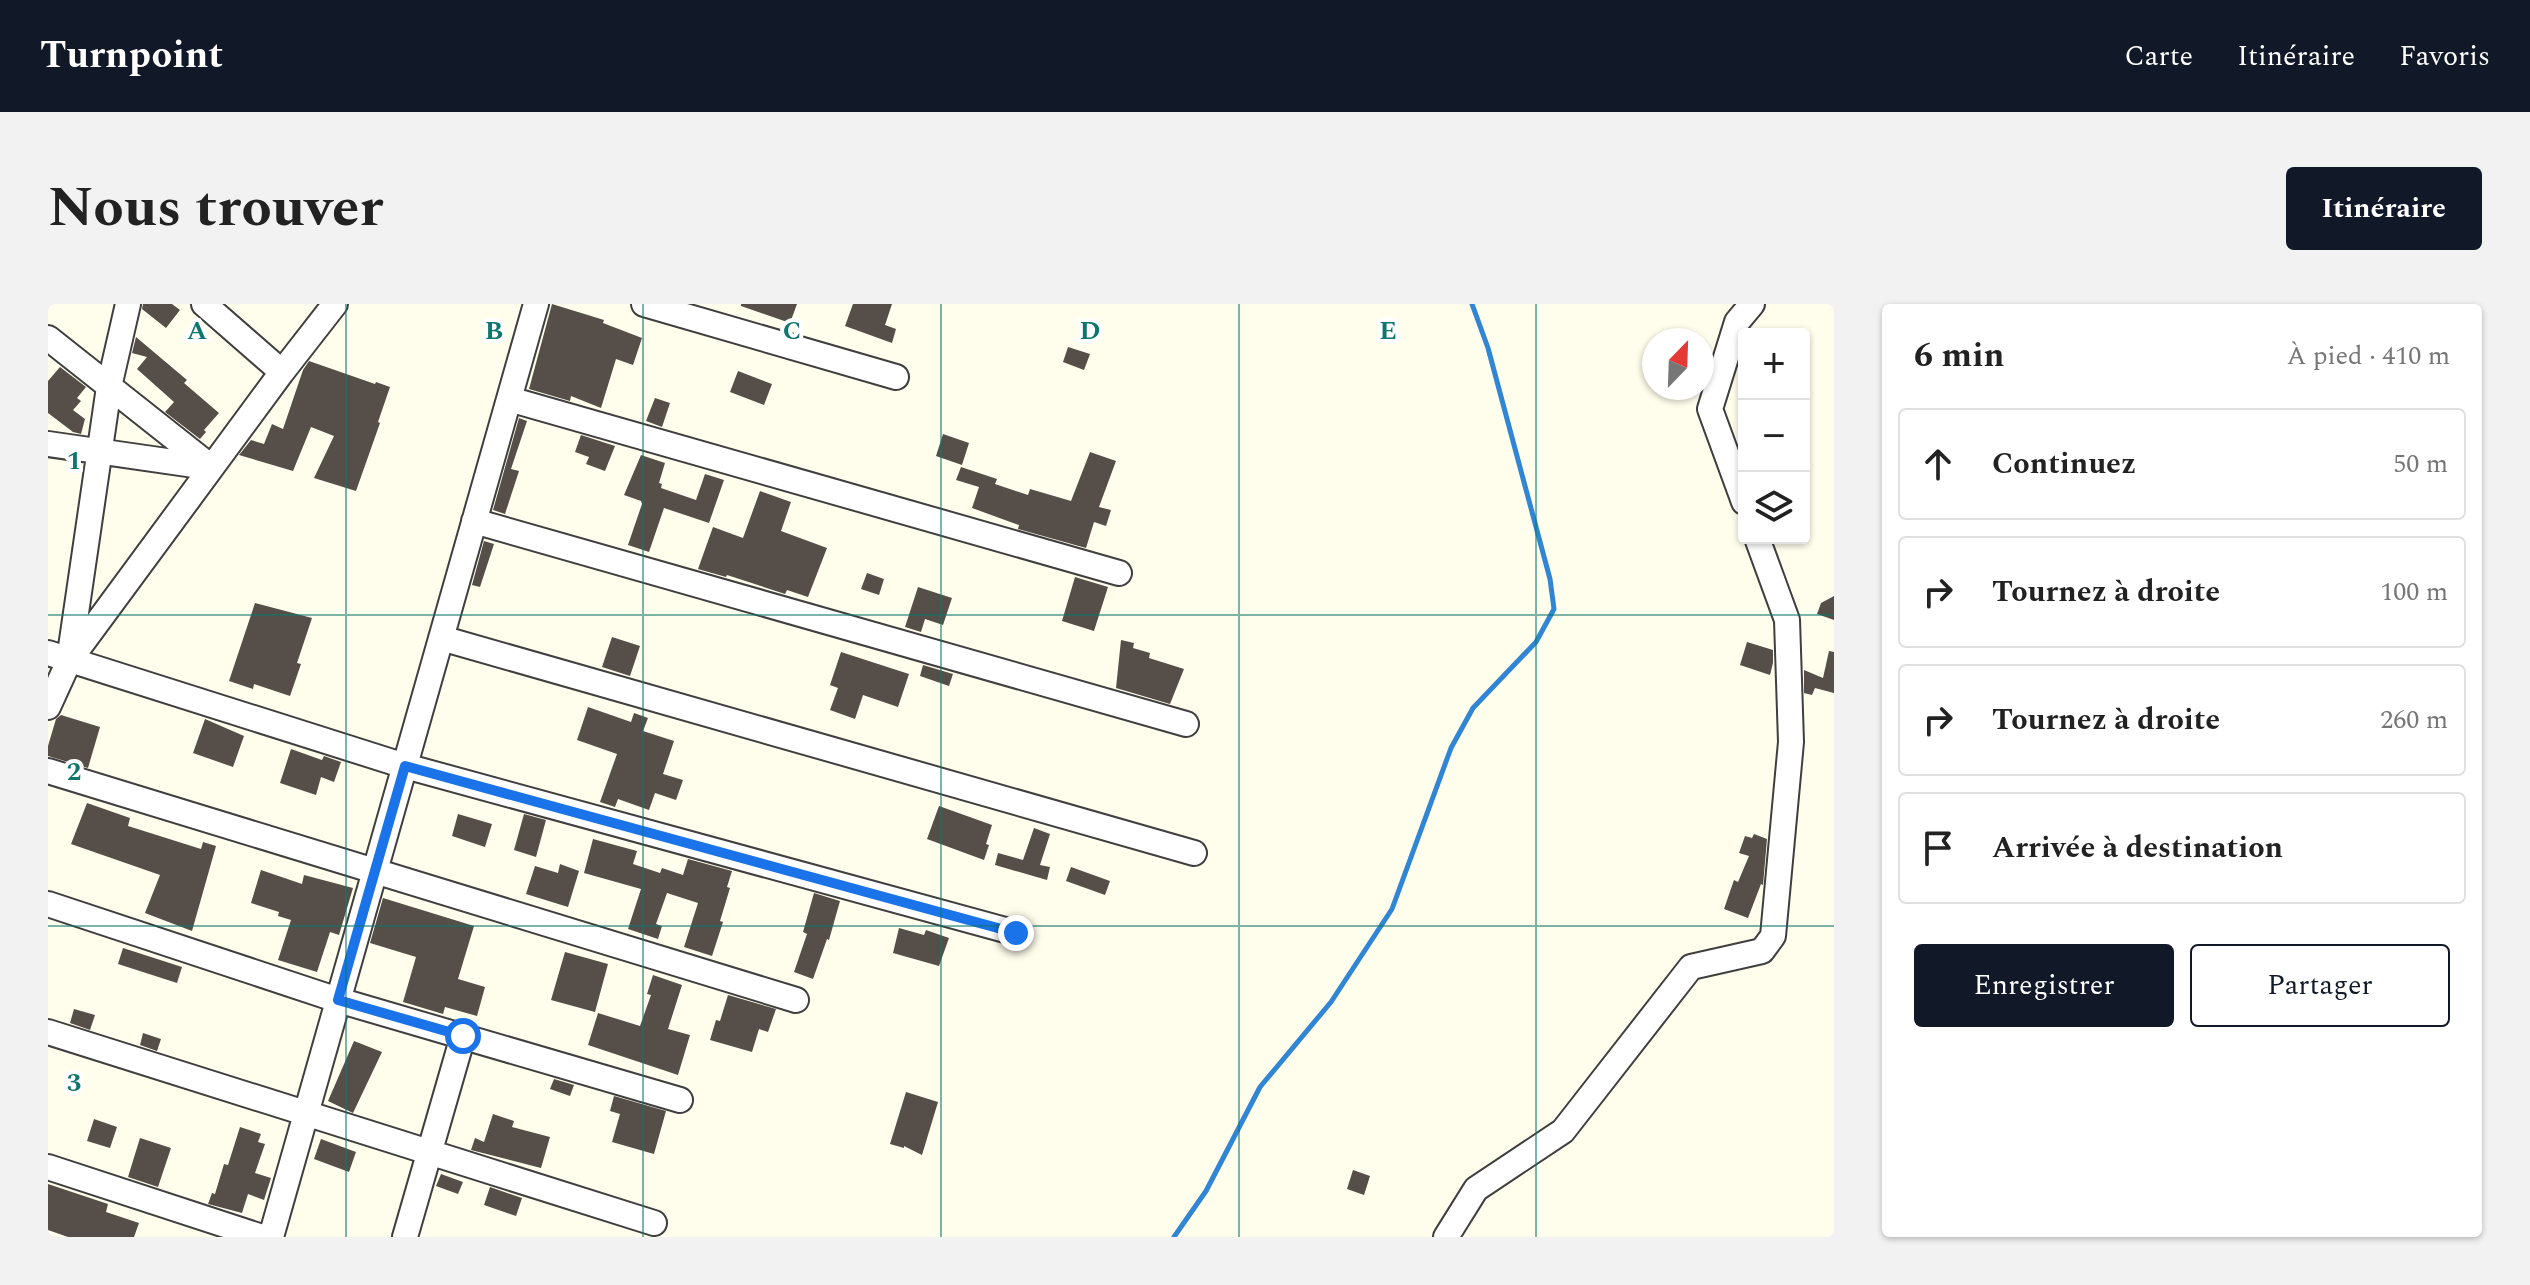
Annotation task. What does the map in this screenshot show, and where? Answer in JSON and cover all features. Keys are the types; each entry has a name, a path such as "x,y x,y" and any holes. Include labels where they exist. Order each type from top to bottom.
{"street":[{"path":"48,707 101,452 109,387 128,304"},
{"path":"204,304 282,372"},
{"path":"58,657 211,467 335,304"},
{"path":"271,1237 536,304"},
{"path":"644,304 896,377"},
{"path":"1738,486 1710,409 1737,322 1752,304"},
{"path":"48,338 211,467"},
{"path":"509,399 1119,573"},
{"path":"48,444 211,467"},
{"path":"474,521 1186,724"},
{"path":"1446,1237 1476,1189 1563,1131 1691,967 1762,951 1773,936 1791,742 1787,620 1759,544"},
{"path":"441,638 1194,853"},
{"path":"48,645 58,657 405,766 1016,933"},
{"path":"48,771 796,1000"},
{"path":"48,904 338,1000 680,1100"},
{"path":"48,1032 654,1223"},
{"path":"405,1237 463,1036"},
{"path":"48,1167 262,1237"}],"building":[{"path":"143,304 172,304 180,310 166,328 142,309"},
{"path":"552,304 604,320 603,323 642,338 633,365 616,359 601,408 571,396 570,401 529,389"},
{"path":"741,304 797,304 790,323"},
{"path":"853,304 892,304 885,325 896,329 892,343 845,326"},
{"path":"136,337 187,380 184,383 219,413 200,439 165,412 174,402 137,369 147,357 132,353"},
{"path":"1068,347 1090,354 1084,370 1063,362"},
{"path":"309,361 390,387 356,491 314,478 334,436 311,427 293,471 239,455 251,440 264,444 272,424 283,429"},
{"path":"60,367 86,387 77,398 81,401 73,410 85,419 81,434 73,432 48,413 48,381"},
{"path":"738,371 772,384 764,405 730,392"},
{"path":"655,398 670,403 662,427 646,421"},
{"path":"519,418 527,421 511,469 519,471 505,514 493,510"},
{"path":"943,434 969,443 962,465 936,456"},
{"path":"581,435 615,446 605,471 586,464 589,457 575,452"},
{"path":"1090,452 1116,461 1099,507 1111,510 1106,526 1094,522 1086,548 1018,529 1019,525 972,508 979,487 956,480 961,467 997,479 995,484 1028,495 1030,489 1071,501"},
{"path":"641,455 665,463 659,483 662,484 661,488 696,500 705,474 724,480 709,523 664,508 649,552 628,545 642,504 624,495"},
{"path":"760,491 791,502 781,531 827,548 808,597 787,590 785,594 698,569 713,527 743,538"},
{"path":"484,541 494,544 480,587 472,585"},
{"path":"867,573 884,579 879,595 861,589"},
{"path":"1075,577 1108,587 1094,631 1062,621"},
{"path":"918,587 952,598 943,625 925,619 921,632 905,627"},
{"path":"1834,596 1834,620 1817,614 1821,603"},
{"path":"255,603 312,618 290,696 254,684 253,689 229,681"},
{"path":"612,637 640,646 630,676 602,667"},
{"path":"1121,640 1134,643 1133,648 1150,653 1149,658 1184,669 1170,704 1116,688"},
{"path":"1747,642 1773,650 1770,675 1740,665"},
{"path":"1829,651 1834,652 1834,693 1815,688 1812,695 1804,693 1804,670 1823,678"},
{"path":"841,652 909,674 898,707 863,695 855,719 830,710 838,688 830,685"},
{"path":"923,665 953,674 949,686 920,676"},
{"path":"588,707 631,722 634,713 648,718 643,731 674,741 663,774 683,780 676,800 655,793 649,810 618,799 615,807 600,802 617,754 577,740"},
{"path":"61,715 100,727 88,768 48,756 56,719"},
{"path":"205,719 244,736 233,767 193,753"},
{"path":"291,749 322,760 324,756 341,762 334,782 321,777 316,795 280,783"},
{"path":"87,803 130,818 128,826 201,849 203,842 216,846 192,931 145,913 160,875 71,844"},
{"path":"939,806 992,825 984,860 927,839"},
{"path":"458,814 492,824 485,847 452,836"},
{"path":"524,814 546,820 536,857 514,850"},
{"path":"1034,828 1050,834 1040,865 1050,867 1047,880 995,865 998,853 1023,860"},
{"path":"1754,834 1767,839 1763,885 1748,918 1724,909 1734,880 1738,882 1749,856 1739,853 1745,836 1752,838"},
{"path":"593,839 637,851 633,864 660,873 662,868 683,875 688,859 732,871 720,921 723,922 712,956 684,947 698,903 667,893 656,924 662,926 658,939 628,929 641,889 584,873"},
{"path":"560,864 579,871 568,907 526,894 535,866 558,873"},
{"path":"1071,867 1110,881 1105,895 1066,881"},
{"path":"261,870 302,884 304,875 353,888 339,935 330,932 317,972 278,960 291,920 278,916 279,912 251,903"},
{"path":"814,893 840,901 813,979 794,972 807,934 803,932"},
{"path":"383,898 474,926 458,979 485,987 477,1016 445,1007 443,1014 403,1002 416,957 370,943"},
{"path":"899,928 924,935 926,930 949,938 939,966 893,953"},
{"path":"123,948 182,967 177,983 118,964"},
{"path":"565,952 608,964 595,1012 551,1000"},
{"path":"653,975 682,985 668,1029 690,1035 678,1075 588,1045 598,1013 640,1026 651,995 647,994"},
{"path":"728,995 776,1009 768,1032 759,1029 752,1052 710,1040"},
{"path":"74,1009 95,1015 90,1030 70,1023"},
{"path":"143,1033 161,1039 157,1051 140,1045"},
{"path":"354,1041 382,1052 353,1113 328,1101"},
{"path":"554,1079 574,1085 570,1096 550,1089"},
{"path":"906,1092 938,1102 922,1155 904,1146 890,1144"},
{"path":"614,1096 666,1111 654,1154 612,1142 620,1114 610,1111"},
{"path":"493,1114 514,1121 512,1127 550,1137 541,1168 471,1150 475,1138 484,1142"},
{"path":"94,1119 117,1127 110,1148 87,1141"},
{"path":"240,1127 261,1134 258,1142 265,1144 255,1173 271,1178 264,1200 248,1194 242,1213 208,1204 212,1193 215,1194 224,1164 228,1165"},
{"path":"140,1138 171,1148 158,1187 128,1177"},
{"path":"321,1139 356,1152 349,1172 314,1159"},
{"path":"1353,1170 1370,1176 1364,1195 1347,1189"},
{"path":"441,1174 463,1182 458,1194 436,1186"},
{"path":"48,1184 108,1204 106,1212 139,1223 134,1237 68,1237 48,1230"},
{"path":"490,1187 522,1198 516,1216 484,1205"}],"waterway":[{"path":"1174,1237 1206,1191 1260,1087 1331,1002 1392,909 1451,748 1473,708 1536,642 1554,609 1550,579 1488,348 1472,304"}],"route":[{"path":"463,1036 338,1000 405,766 1016,933"}]}
